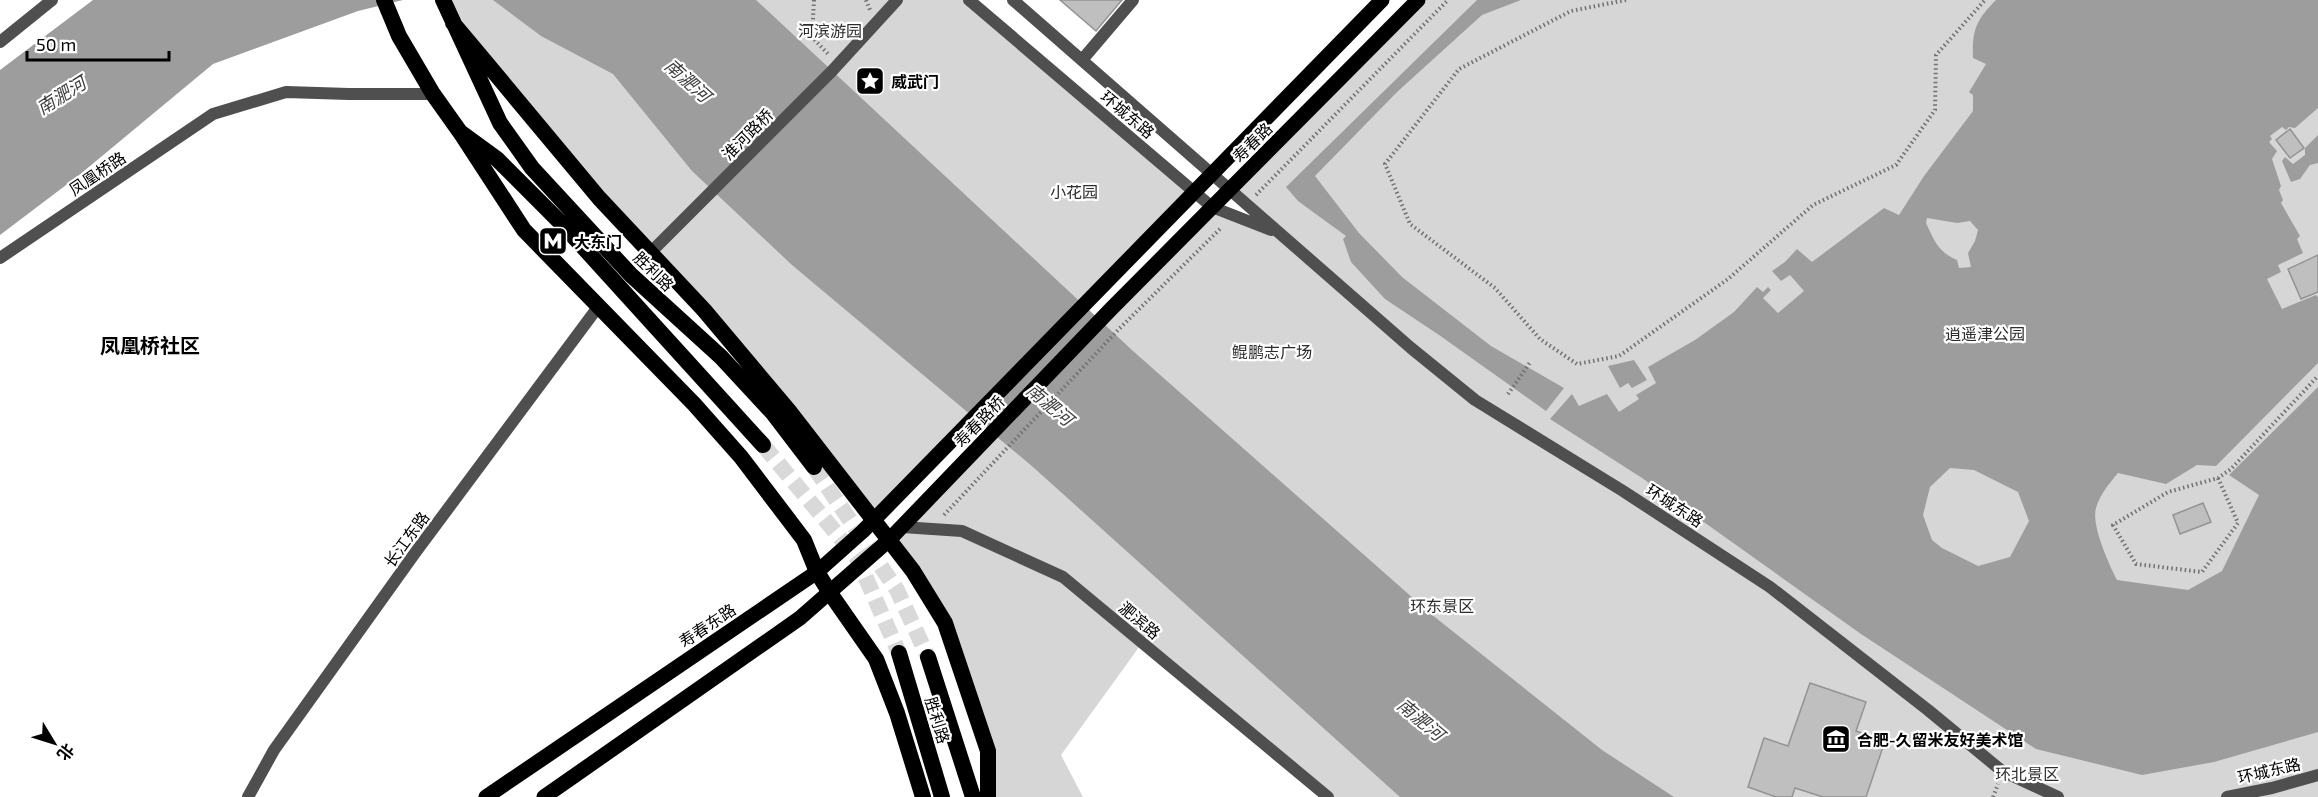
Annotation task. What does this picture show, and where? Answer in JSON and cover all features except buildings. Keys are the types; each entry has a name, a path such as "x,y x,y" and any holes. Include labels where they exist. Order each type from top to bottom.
{"highway":[{"path":"384,0 399,36 434,94 524,230 694,404 741,457 804,540 830,592 876,659 897,712 923,797"},
{"path":"443,0 453,23 598,198 704,310 789,411 913,571 945,622 988,751 988,797"},
{"name":"胜利路","path":"453,23 500,123 532,168 631,275 728,364 772,412 814,467"},
{"path":"460,132 497,159 564,226 763,445"},
{"name":"胜利路","path":"899,653 942,797"},
{"name":"胜利路","path":"928,657 973,797"}],"main road":[{"name":"寿春路","path":"1094,294 1382,0"},
{"name":"寿春路","path":"1111,309 1418,0"},
{"name":"寿春路桥","path":"932,462 1094,294"},
{"name":"寿春路桥","path":"902,527 1111,309"},
{"name":"寿春东路","path":"486,797 818,572 932,462"},
{"path":"544,797 800,618 902,527"}],"street":[{"path":"0,42 52,0"},
{"name":"淮河路桥","path":"650,253 836,67 897,0"},
{"name":"环城东路","path":"969,0 1212,207 1278,233"},
{"name":"环城东路","path":"1013,0 1230,188 1278,233 1475,400 1623,491 1770,587 1928,710 2002,771 2058,797"},
{"path":"1082,60 1133,0"},
{"name":"凤凰桥路","path":"0,258 213,114 286,92 434,94"},
{"name":"长江东路","path":"248,797 274,750 415,553 598,307"},
{"name":"淝滨路","path":"902,527 962,531 1063,577 1328,797"},
{"name":"环城东路","path":"2227,797 2272,788 2318,775"}],"path":[{"path":"814,0 812,37 836,67"},
{"path":"1247,204 1448,0"},
{"path":"1626,0 1571,11 1459,69 1385,164 1410,224 1495,288 1540,339 1577,364 1619,356 1728,279 1813,205 1896,165 1935,110 1936,54 1985,0"},
{"path":"932,529 1119,328 1234,215"},
{"path":"1508,394 1531,361"},
{"path":"2218,478 2238,523 2202,572 2136,564 2114,525 2169,492 2218,478 2231,469 2318,376"}],"green space":[{"path":"446,0 969,0 1195,192 873,521 599,198"},
{"name":"逍遥津公园","path":"1418,0 2318,0 2318,797 1328,797 1142,643 1061,755 1083,797 988,797 988,751 945,623 889,540 1212,207 1276,232 1231,188"}],"water":[{"name":"南淝河","path":"93,0 403,0 358,11 213,64 78,176 0,235 0,70"},
{"name":"南淝河","path":"493,0 756,0 1133,351 1431,614 1602,750 1674,797 1400,797 1033,467 792,265 692,171 613,74 541,36"},
{"path":"1477,0 1521,0 1482,15 1397,92 1315,176 1359,233 1402,277 1491,346 1564,388 1546,411 1385,299 1351,262 1343,239 1346,236 1298,201 1286,187"},
{"path":"1996,0 2318,0 2318,108 2295,128 2289,127 2286,130 2282,127 2270,136 2272,139 2269,142 2277,151 2272,159 2281,186 2279,190 2283,200 2281,203 2300,236 2297,239 2303,253 2278,265 2281,272 2267,279 2282,309 2316,295 2318,297 2318,363 2216,466 2197,465 2166,484 2118,473 2100,498 2095,515 2102,544 2117,580 2188,590 2222,571 2259,495 2229,475 2318,387 2318,732 2214,762 2142,775 2036,749 1861,634 1642,478 1550,419 1572,394 1579,406 1607,394 1619,412 1639,399 1636,395 1656,383 1648,367 1695,340 1734,312 1757,287 1763,292 1768,287 1771,290 1763,298 1778,313 1804,291 1790,275 1781,281 1772,271 1785,262 1797,249 1812,262 1884,208 1899,215 1924,176 1973,111 1973,95 1969,92 1986,64 1973,58 1973,40 1977,26","holes":["1927,218 1957,223 1970,221 1978,230 1968,253 1971,267 1959,268 1957,260 1941,249 1926,223","1950,468 1974,470 2018,492 2029,521 2010,557 1978,566 1942,548 1932,540 1923,515 1930,487"]},
{"path":"2318,135 2318,163 2310,165 2300,179 2291,182 2282,161 2285,157 2293,164 2305,155 2305,148"},
{"path":"1634,360 1647,380 1632,388 1628,383 1620,388 1608,366"}],"tunnel":[{"path":"763,445 857,558 899,653"},
{"path":"814,467 897,590 928,657"}],"place":[{"name":"威武门","path":"870,81"},
{"name":"大东门","path":"553,241"},
{"name":"合肥-久留米友好美术馆","path":"1836,739"}],"district":[{"name":"凤凰桥社区","path":"150,345"}],"park label":[{"name":"河滨游园","path":"830,30"},
{"name":"小花园","path":"1074,191"},
{"name":"鲲鹏志广场","path":"1272,351"},
{"name":"环东景区","path":"1442,605"},
{"name":"环北景区","path":"2027,773"}]}
